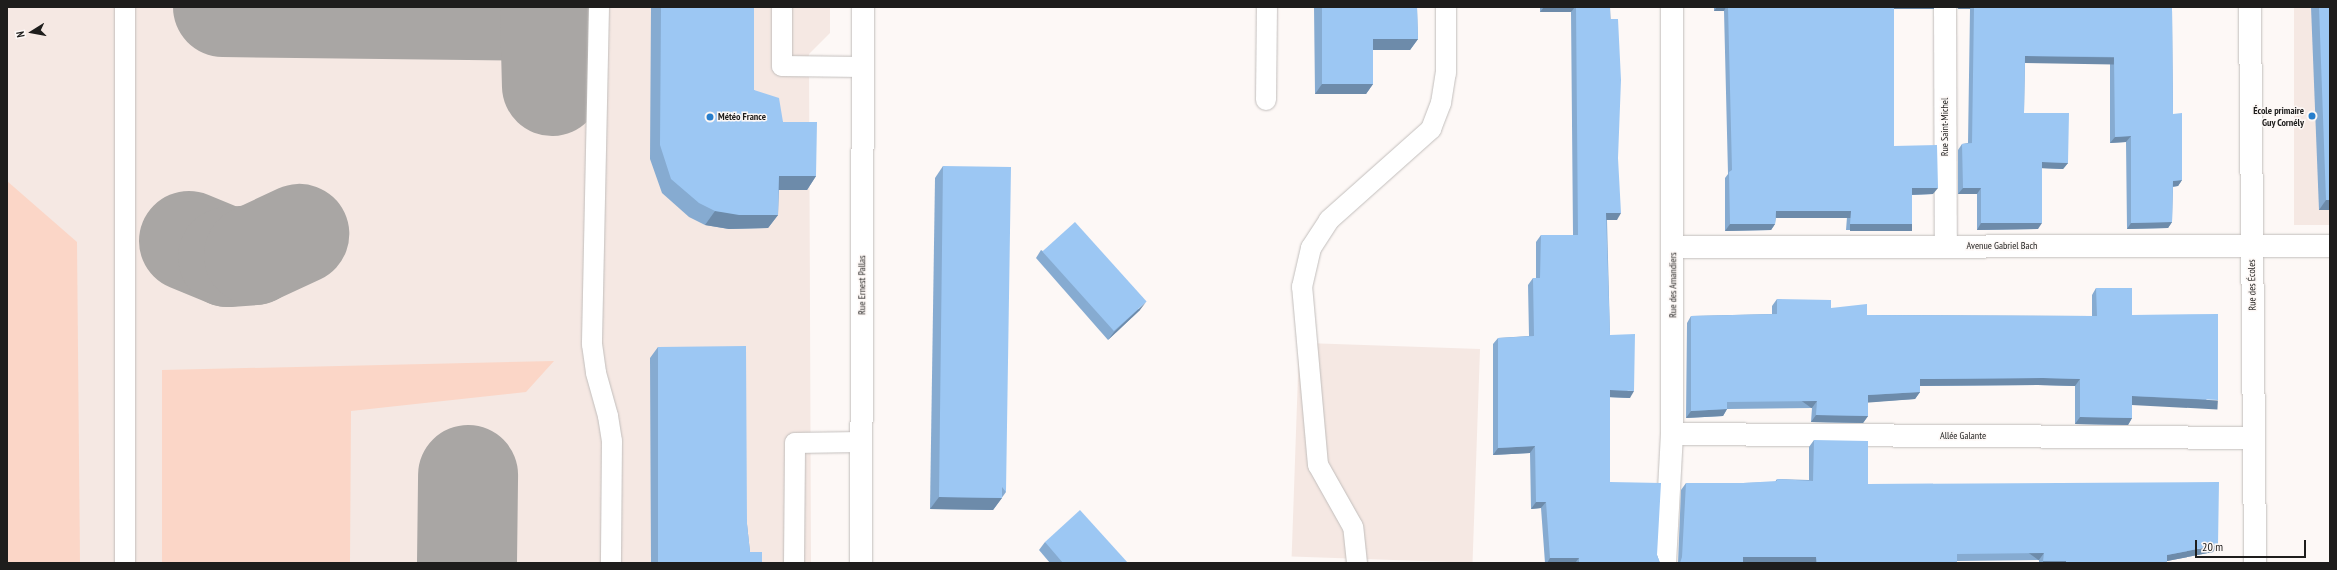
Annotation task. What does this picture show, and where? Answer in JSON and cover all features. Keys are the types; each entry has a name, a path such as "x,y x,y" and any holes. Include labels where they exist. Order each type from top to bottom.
{"street":[{"name":"Rue Ernest Pallas","path":"861,563 863,7"},
{"name":"Rue des Amandiers","path":"1665,563 1672,434 1672,7"},
{"name":"Rue Saint-Michel","path":"1945,7 1946,247"},
{"name":"Rue des Écoles","path":"2250,7 2255,563"},
{"name":"Avenue Gabriel Bach","path":"1673,247 2330,246"},
{"name":"Allée Galante","path":"1672,434 2254,438"}],"lane":[{"path":"125,7 125,563"},
{"path":"599,7 592,344 596,372 608,416 612,441 612,563"},
{"path":"782,7 782,66 862,66"},
{"path":"1266,7 1266,100"},
{"path":"1357,563 1354,527 1318,465 1302,287 1310,248 1329,220 1431,129 1441,103 1446,72 1446,7"},
{"path":"794,563 794,443 861,442"}],"shaded area":[{"path":"7,7 830,7 830,33 809,54 811,563 7,563"},
{"name":"École primaire Guy Cornély","path":"2294,7 2330,7 2330,225 2294,225"},
{"path":"7,181 77,242 80,563 7,563"},
{"path":"1299,343 1480,349 1473,563 1292,557"},
{"path":"554,361 526,392 351,411 350,563 162,563 162,370"}],"building":[{"name":"Météo France","path":"661,7 754,7 754,90 779,98 783,122 817,122 816,176 779,176 778,215 739,215 715,211 699,203 671,179 660,145"},
{"path":"1322,7 1417,7 1418,39 1373,39 1373,84 1322,84"},
{"path":"1576,7 1610,7 1610,19 1618,19 1621,80 1618,158 1621,213 1606,213 1610,335 1635,334 1634,391 1610,390 1610,482 1661,483 1657,555 1660,563 1579,563 1579,558 1550,558 1546,502 1536,502 1535,446 1498,448 1498,338 1534,336 1533,278 1540,278 1541,235 1578,235"},
{"path":"1728,7 1894,7 1894,146 1937,145 1938,188 1912,188 1912,224 1850,224 1851,211 1776,211 1775,224 1730,224 1729,172 1732,170"},
{"path":"1974,7 2172,7 2173,114 2182,113 2182,180 2173,181 2172,222 2131,223 2131,136 2115,137 2114,57 2025,56 2024,113 2069,113 2068,163 2042,162 2042,223 1981,223 1981,188 1963,188 1962,144 1972,143"},
{"path":"2319,7 2330,7 2330,200 2326,200"},
{"path":"943,166 1011,167 1006,492 1002,487 1002,498 939,497"},
{"path":"1075,222 1147,302 1114,331 1042,251"},
{"path":"2096,288 2132,288 2132,315 2218,314 2218,400 2132,396 2132,418 2080,417 2080,379 1920,379 1920,392 1868,395 1868,416 1816,415 1817,401 1727,402 1727,409 1691,411 1691,316 1777,314 1777,299 1831,300 1831,308 1867,304 1867,315 2097,316"},
{"path":"746,346 747,524 750,552 762,552 762,563 658,563 658,347"},
{"path":"1814,440 1868,441 1868,484 2219,482 2218,545 2167,555 2167,563 2066,563 2066,561 2043,561 2044,553 1957,554 1957,563 1817,563 1816,557 1743,557 1743,563 1680,563 1682,557 1686,483 1743,483 1777,481 1777,479 1813,481"},
{"path":"1080,510 1128,563 1063,563 1045,542"}],"taxiway":[{"path":"223,7 550,11 552,86"},
{"path":"189,241 228,257 254,255 299,234"},
{"path":"467,563 468,475"}],"place":[{"name":"École primaire Guy Cornély","path":"2312,116"},
{"name":"Météo France","path":"710,117"}]}
